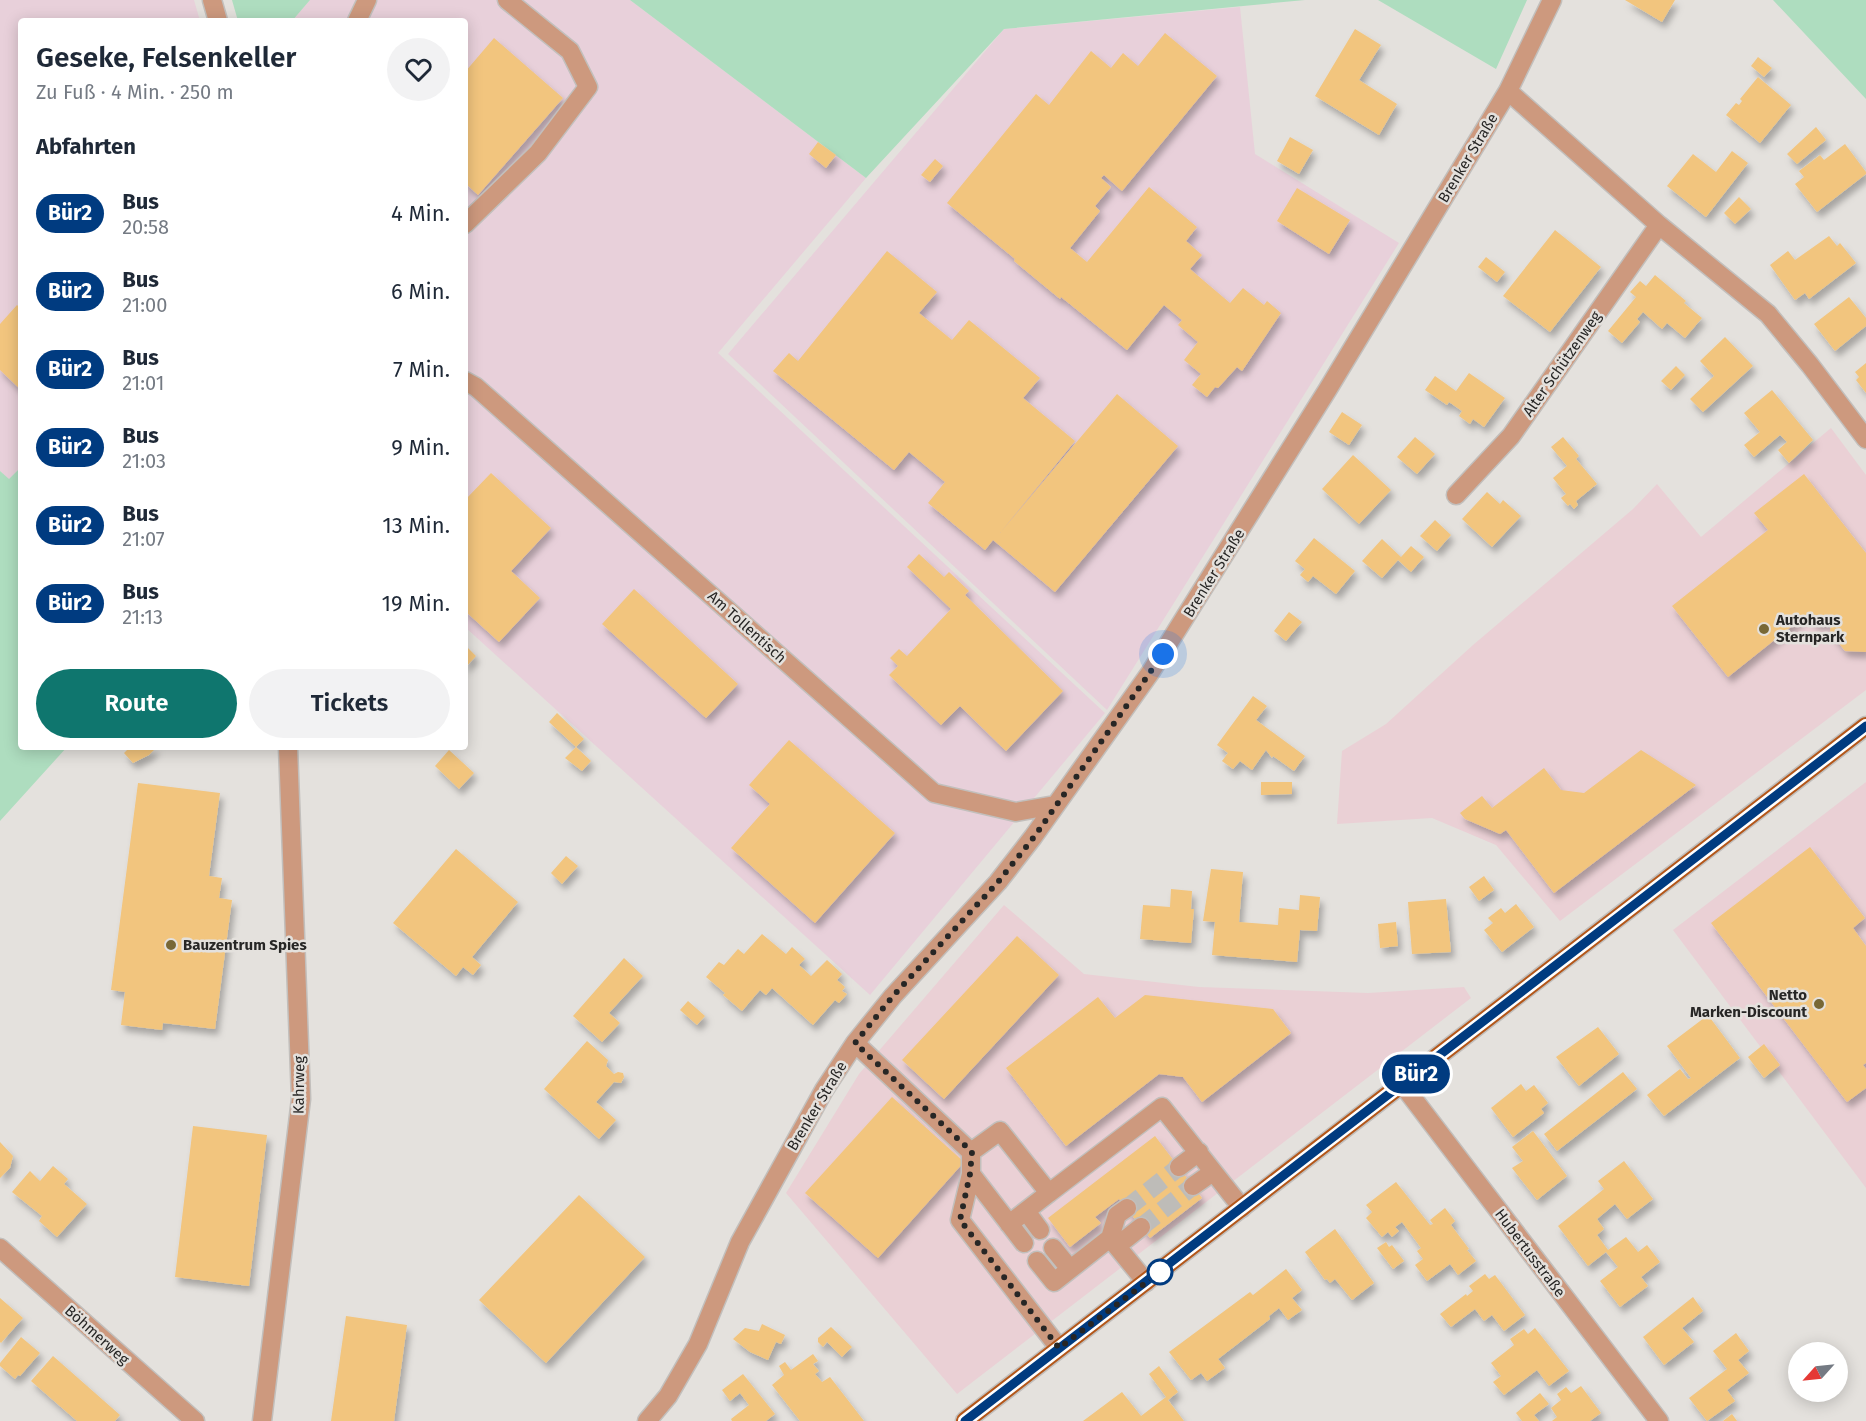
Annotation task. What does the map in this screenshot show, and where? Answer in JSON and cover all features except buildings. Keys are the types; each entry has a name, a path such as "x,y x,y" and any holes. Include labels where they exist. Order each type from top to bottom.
{"main road":[{"path":"965,1421 1866,726"}],"street":[{"path":"212,0 217,18"},
{"path":"358,18 367,0"},
{"path":"468,221 538,153 588,87 570,51 507,0"},
{"name":"Brenker Straße","path":"647,1421 668,1396 698,1344 740,1242 824,1090 855,1043 893,996 998,882 1034,837 1150,673 1219,565 1508,91 1552,0"},
{"path":"1508,91 1659,225 1768,314 1866,439"},
{"name":"Alter Schützenweg","path":"1456,495 1511,436 1659,225"},
{"name":"Am Tollentisch","path":"468,383 476,387 934,794 1016,812 1055,805"},
{"name":"Kahrweg","path":"262,1421 302,1099 288,750"},
{"path":"855,1043 972,1152"},
{"name":"Hubertusstraße","path":"1402,1084 1659,1421"},
{"path":"1009,1224 1162,1107 1242,1208"},
{"path":"1049,1193 1000,1131 972,1152 970,1174 960,1220 1059,1348"},
{"path":"1179,1167 1198,1152"},
{"path":"1193,1186 1213,1172"},
{"path":"970,1174 1024,1243"},
{"path":"1127,1208 1117,1215 1113,1242 1146,1282"},
{"path":"1026,1211 1040,1230"},
{"path":"1037,1261 1054,1282 1070,1269 1141,1227"},
{"name":"Böhmerweg","path":"0,1248 195,1421"},
{"path":"1053,1248 1070,1269"}],"shaded area":[{"path":"0,0 194,0 199,18 18,18 18,470 9,480 0,471"},
{"path":"310,0 630,0 866,178 718,353 1105,713 870,995 468,630 468,18 295,18"},
{"path":"1240,7 1255,154 1399,243 1107,710 728,354 1004,29"},
{"path":"1831,428 1866,475 1866,690 1560,921 1496,845 1432,818 1337,824 1342,751 1386,724 1473,645 1633,509 1657,484 1701,537"},
{"path":"1866,782 1866,1188 1673,930"},
{"path":"1004,905 1084,974 1199,987 1368,993 1464,987 1471,998 957,1394 786,1193 859,1074"}],"green space":[{"path":"232,0 310,0 295,18 237,18"},
{"path":"630,0 1305,0 1004,29 866,178"},
{"path":"1378,0 1527,0 1496,69"},
{"path":"1773,0 1866,0 1866,99"},
{"path":"18,470 18,750 64,750 0,821 0,471 9,479"}],"tunnel":[{"path":"1127,1208 1179,1167"},
{"path":"1141,1227 1193,1186"}],"bus line":[{"name":"Bür2","path":"965,1421 1866,726"}],"place":[{"name":"Autohaus Sternpark","path":"1764,629"},
{"name":"Bauzentrum Spies","path":"171,945"},
{"name":"Netto Marken-Discount","path":"1819,1004"}],"route":[{"path":"1160,1272 1059,1348 960,1220 970,1174 972,1152 855,1043 893,996 998,882 1034,837 1163,654"}]}
